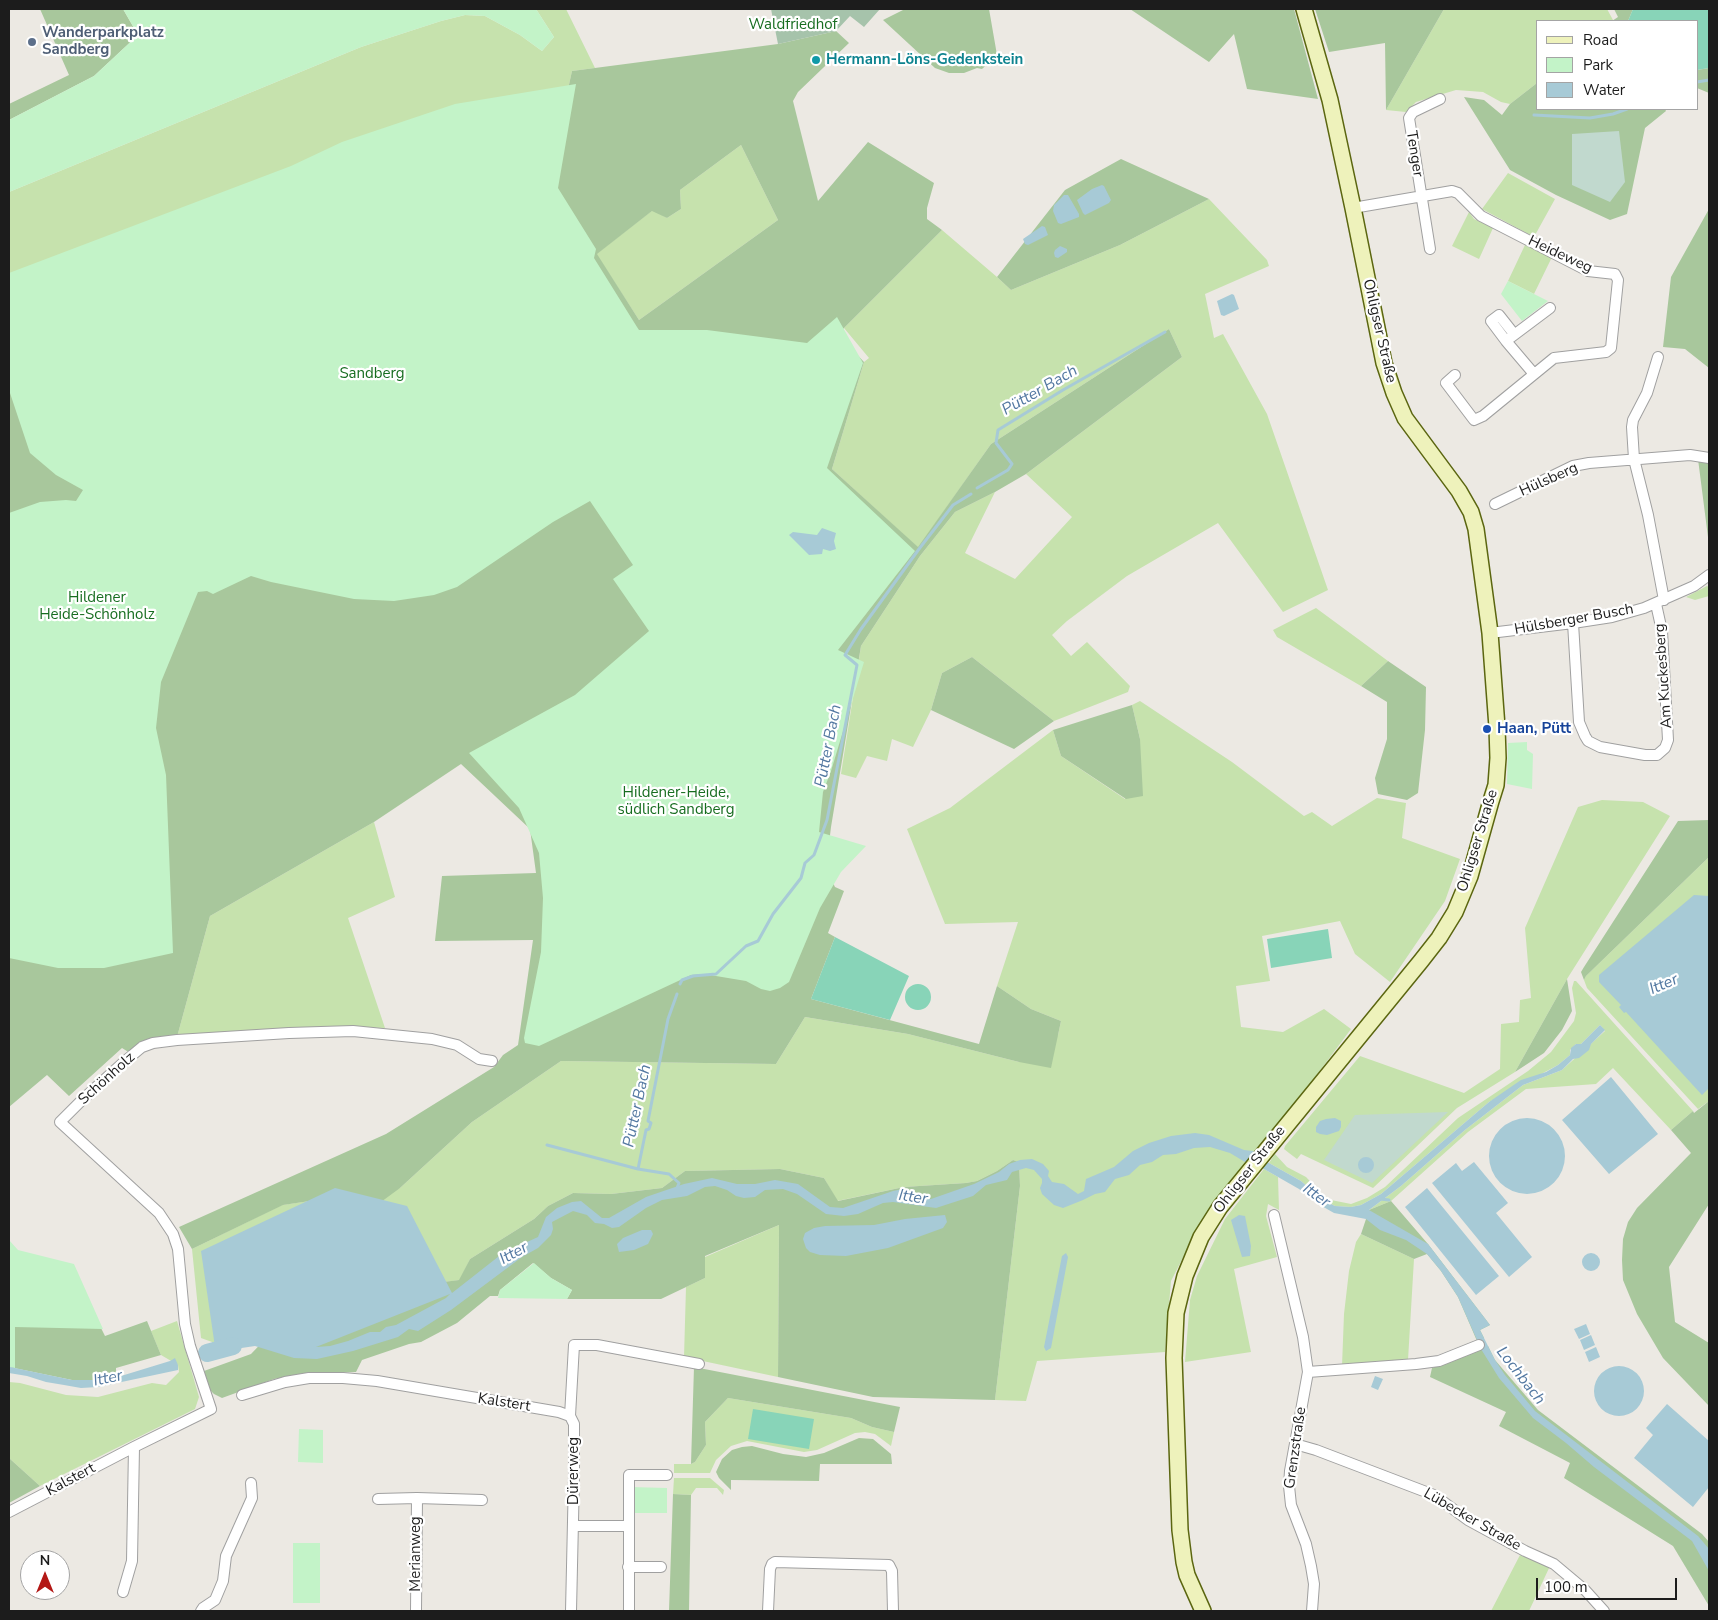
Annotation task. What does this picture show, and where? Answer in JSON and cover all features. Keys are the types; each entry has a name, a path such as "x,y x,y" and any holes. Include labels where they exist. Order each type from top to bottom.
{"main road":[{"name":"Ohligser Straße","path":"1203,1611 1187,1575 1180,1530 1174,1377 1176,1313 1186,1276 1201,1237 1220,1207 1421,962 1455,912 1470,876 1496,785 1498,758 1490,633 1476,529 1471,512 1459,492 1405,418 1384,363 1330,100 1304,9"}],"street":[{"name":"Tenger","path":"1421,197 1409,118 1413,112 1440,98"},
{"name":"Heideweg","path":"1353,208 1452,191 1458,194 1481,216 1570,262 1588,271 1615,274 1618,280 1611,348 1606,352 1554,358 1483,416 1474,420 1446,383 1455,375"},
{"path":"1421,197 1430,249"},
{"path":"1534,374 1510,337 1550,308"},
{"path":"1634,459 1633,420 1648,393 1658,357"},
{"name":"Hülsberg","path":"1495,504 1573,466 1690,455 1709,458"},
{"name":"Am Kuckesberg","path":"1573,623 1579,722 1588,741 1600,748 1656,755 1665,748 1668,740 1660,602 1648,515 1634,459"},
{"name":"Hülsberger Busch","path":"1490,633 1612,617 1660,602 1694,586 1709,575"},
{"name":"Schönholz","path":"211,1409 187,1332 178,1249 174,1234 159,1213 60,1122 124,1062 142,1047 153,1043 289,1033 353,1031 432,1039 457,1045 479,1059 492,1061"},
{"name":"Grenzstraße","path":"1274,1215 1303,1337 1308,1372 1290,1471 1289,1496 1306,1544 1311,1566 1314,1584 1312,1611"},
{"path":"570,1416 574,1345 597,1345 699,1364"},
{"path":"1308,1372 1439,1361 1479,1345"},
{"name":"Kalstert","path":"242,1395 285,1382 309,1378 343,1378 377,1381 561,1412 570,1416"},
{"name":"Kalstert","path":"9,1512 211,1409"},
{"name":"Dürerweg","path":"570,1416 574,1424 571,1611"},
{"name":"Lübecker Straße","path":"1295,1444 1316,1450 1434,1495 1468,1520 1525,1551 1554,1564 1585,1590 1604,1611"},
{"path":"123,1592 132,1561 134,1447"},
{"path":"629,1611 629,1475 667,1475"},
{"path":"201,1611 216,1600 223,1581 226,1556 252,1498 251,1483"},
{"name":"Merianweg","path":"416,1611 417,1498"},
{"name":"Merianweg","path":"378,1499 482,1500"},
{"name":"Dürerweg","path":"573,1526 629,1526"},
{"path":"768,1611 770,1569 775,1562 889,1565 892,1571 893,1611"},
{"path":"628,1566 661,1567"}],"green space":[{"path":"40,9 123,9 138,35 94,76 9,120 9,104 69,75"},
{"path":"123,9 536,9 554,37 542,51 520,35 485,16 465,15 441,21 361,47 9,192 9,120 94,76 138,35"},
{"path":"536,9 566,9 595,68 572,71 545,193 9,361 9,192 361,47 441,21 465,15 485,16 520,35 542,51 554,37"},
{"name":"Waldfriedhof","path":"771,9 880,9 864,27 850,16 836,31 778,44"},
{"path":"905,9 989,9 997,55 982,69 977,68 964,73 949,73 935,68 883,20"},
{"path":"1130,9 1294,9 1318,99 1247,89 1234,34 1209,62"},
{"path":"1315,9 1444,9 1386,110 1385,43 1329,52"},
{"path":"1444,9 1607,9 1613,20 1536,20 1536,84 1510,104 1501,102 1483,92 1456,90 1416,102 1406,112 1386,110"},
{"path":"1614,9 1633,9 1628,20 1614,20 1618,17"},
{"path":"1633,9 1709,9 1709,68 1698,70 1698,20 1628,20"},
{"path":"836,31 849,43 798,92 793,101 818,201 868,142 934,183 927,208 927,219 942,230 838,334 864,362 832,469 918,547 991,444 1169,329 1182,357 1026,474 955,512 920,556 861,646 831,827 826,869 835,887 844,891 828,933 835,937 811,999 979,1044 997,986 1031,1009 1061,1021 1051,1068 1019,1062 908,1034 805,1017 776,1064 561,1061 472,1122 400,1188 355,1221 330,1198 283,1205 192,1249 179,1227 386,1134 494,1067 503,1055 518,1045 533,940 435,941 442,876 536,873 530,829 461,764 374,822 210,916 177,1037 130,1053 122,1048 69,1096 47,1075 9,1107 9,361 545,193 572,71 778,44","holes":["741,145 778,220 639,320 597,254 652,211 667,218 681,209 680,190"]},
{"path":"1709,68 1709,93 1698,88 1698,70"},
{"path":"576,84 558,188 596,249 594,258 639,330 707,330 807,343 837,317 863,363 827,468 915,551 838,650 864,662 823,792 819,832 866,846 841,872 820,908 789,982 780,988 770,991 761,989 746,981 704,974 691,975 539,1046 525,1043 524,1038 541,952 543,898 539,853 519,808 469,753 575,695 649,631 613,579 633,565 590,501 553,522 457,587 434,595 394,601 354,599 251,576 213,594 207,591 198,592 161,682 156,728 166,775 173,953 104,968 58,968 9,958 9,513 40,502 76,501 83,490 56,475 30,453 9,390 9,273 291,166 342,142 455,104"},
{"path":"1536,84 1536,110 1666,110 1645,128 1627,214 1610,220 1556,195 1510,170 1464,97 1484,100 1502,115 1510,104"},
{"path":"1619,131 1625,182 1610,202 1572,185 1572,134"},
{"path":"741,145 778,220 639,320 596,254 653,210 667,218 681,209 680,190"},
{"path":"1121,159 1209,199 1120,245 1011,290 997,277 1065,190"},
{"path":"1508,173 1555,199 1534,237 1482,209"},
{"path":"1209,199 1267,260 1269,266 1205,294 1214,338 1223,334 1267,414 1328,590 1283,612 1218,523 1127,576 1067,621 1052,635 1071,656 1087,642 1130,686 1128,692 1054,721 972,657 942,673 931,710 913,747 892,739 887,761 867,756 856,778 841,774 861,646 920,556 955,512 995,492 965,553 1015,579 1072,517 1026,474 1182,357 1169,329 991,444 918,548 832,469 864,362 869,358 844,328 942,230 1011,290 1120,245"},
{"path":"1709,209 1709,368 1685,349 1663,347 1671,277"},
{"path":"1469,212 1474,219 1493,228 1479,259 1452,246"},
{"path":"1525,245 1552,257 1534,294 1508,281"},
{"path":"1508,281 1548,301 1522,321 1501,294"},
{"path":"1698,459 1709,462 1709,545"},
{"path":"1707,586 1709,587 1709,596 1695,600 1686,597"},
{"path":"1316,608 1388,661 1361,686 1277,637 1273,630"},
{"path":"972,657 1054,721 1014,749 931,710 942,673"},
{"path":"1388,661 1426,687 1425,730 1418,793 1407,800 1378,794 1375,778 1387,739 1387,702 1361,686"},
{"path":"1140,701 1232,762 1304,816 1312,812 1332,826 1377,798 1406,803 1402,838 1460,859 1445,901 1390,982 1355,954 1340,921 1262,936 1270,981 1236,986 1241,1027 1283,1032 1324,1009 1351,1029 1301,1096 1260,1144 1198,1228 1171,1281 1165,1352 1037,1361 1026,1401 995,1400 1020,1186 1019,1162 1013,1160 977,1181 904,1187 837,1201 824,1178 780,1169 685,1171 662,1188 611,1194 573,1193 548,1206 534,1219 470,1259 460,1280 303,1300 215,1348 212,1342 201,1338 192,1249 282,1205 400,1188 472,1122 561,1061 776,1064 805,1017 908,1034 1019,1062 1058,1035 1061,1021 1031,1009 997,986 1018,922 945,924 907,829 950,808 1053,730 1061,756 1125,799 1140,739 1132,705"},
{"path":"1132,705 1140,739 1143,796 1126,799 1061,756 1053,730"},
{"path":"1527,742 1527,750 1533,754 1532,789 1507,784 1508,743"},
{"path":"1602,800 1643,802 1670,816 1567,979 1515,1072 1457,1108 1373,1188 1301,1154 1297,1159 1284,1149 1360,1056 1464,1093 1500,1069 1501,1024 1519,1022 1520,1000 1531,998 1525,928 1578,807"},
{"path":"1709,820 1709,857 1584,980 1581,972 1678,821"},
{"path":"374,822 395,897 348,918 385,1028 352,1027 177,1037 210,916"},
{"path":"1709,857 1709,1101 1698,1109 1587,988 1584,980"},
{"path":"1328,929 1332,958 1271,968 1267,939"},
{"path":"835,937 909,976 890,1020 811,999"},
{"path":"1567,979 1572,1011 1562,1030 1544,1053 1515,1072"},
{"path":"1574,981 1693,1111 1671,1130 1613,1068 1596,1084 1526,1089 1468,1132 1391,1201 1369,1210 1401,1186 1465,1130 1523,1085 1562,1070 1605,1031 1600,1025 1581,1044 1576,1044 1570,1050 1570,1055 1558,1065 1489,1102 1381,1194 1361,1205 1351,1207 1335,1206 1323,1200 1301,1181 1269,1163 1275,1154 1287,1167 1306,1177 1321,1193 1331,1200 1351,1204 1367,1198 1385,1187 1458,1118 1528,1071 1551,1052 1574,1021 1576,1013 1572,988"},
{"path":"918,984 927,988 931,997 927,1006 918,1010 909,1006 905,997 909,988"},
{"path":"1709,1101 1709,1204 1669,1267 1675,1322 1709,1343 1709,1406 1663,1358 1637,1314 1623,1280 1622,1260 1623,1239 1628,1222 1637,1208 1691,1153 1671,1130 1693,1111 1694,1113"},
{"path":"1448,1112 1372,1183 1324,1160 1355,1115"},
{"path":"1013,1160 1019,1162 1020,1186 995,1400 873,1397 778,1377 779,1225 705,1256 705,1278 661,1299 567,1299 572,1290 551,1278 533,1263 500,1290 498,1296 490,1296 457,1323 421,1342 409,1344 362,1360 356,1372 305,1373 274,1379 222,1398 209,1389 204,1371 251,1354 303,1300 459,1280 470,1259 534,1219 548,1206 573,1193 611,1194 662,1188 685,1171 780,1169 824,1178 838,1201 904,1187 977,1181"},
{"path":"1264,1169 1278,1177 1279,1210 1268,1204 1266,1216 1277,1257 1234,1269 1251,1352 1185,1362 1190,1300 1197,1276 1225,1219"},
{"path":"1391,1201 1428,1244 1490,1325 1480,1330 1484,1338 1477,1341 1458,1297 1427,1254 1414,1259 1361,1234 1369,1210"},
{"path":"779,1225 778,1377 684,1357 686,1287 705,1278 705,1257"},
{"path":"1361,1234 1414,1259 1408,1360 1342,1366 1344,1314 1349,1271 1356,1242"},
{"path":"9,1240 18,1250 74,1264 103,1329 15,1327 15,1368 9,1367"},
{"path":"9,1249 70,1266 105,1336 147,1321 161,1355 116,1368 116,1377 100,1380 72,1380 9,1367"},
{"path":"534,1263 551,1278 572,1290 567,1299 498,1298 500,1290"},
{"path":"177,1321 199,1397 195,1409 40,1486 9,1458 9,1382 66,1395 98,1397 152,1383 166,1385 179,1372 178,1365 161,1355 151,1331"},
{"path":"1488,1346 1495,1360 1538,1410 1702,1534 1709,1542 1709,1606 1673,1546 1564,1478 1570,1463 1499,1426 1506,1412 1430,1377 1432,1368"},
{"path":"694,1367 900,1407 894,1432 872,1427 851,1418 728,1398 705,1422 706,1445 695,1462 691,1464"},
{"path":"728,1398 851,1418 872,1427 894,1432 891,1446 875,1434 865,1432 855,1433 817,1450 804,1452 747,1441 731,1446 716,1460 710,1473 674,1473 674,1464 691,1464 695,1462 706,1445 705,1422"},
{"path":"753,1409 814,1419 809,1449 748,1439"},
{"path":"299,1429 323,1430 323,1463 298,1462"},
{"path":"859,1438 873,1439 891,1454 892,1464 820,1464 819,1481 731,1480 731,1490 719,1478 716,1472 722,1459 732,1450 742,1447 752,1446 783,1454 806,1457 824,1453"},
{"path":"9,1458 40,1486 9,1503"},
{"path":"674,1478 710,1478 724,1490 723,1495 717,1488 696,1488 691,1495 673,1494"},
{"path":"630,1487 667,1488 667,1513 629,1513"},
{"path":"673,1494 691,1495 689,1611 669,1611"},
{"path":"293,1543 320,1543 320,1603 293,1603"},
{"path":"1520,1555 1524,1557 1525,1555 1550,1566 1529,1611 1491,1611"}],"water":[{"path":"1102,185 1111,200 1109,203 1085,215 1077,200 1092,189"},
{"path":"1064,195 1068,195 1079,217 1061,224 1058,223 1053,211 1054,205"},
{"path":"1042,226 1045,227 1048,235 1028,245 1025,244 1023,239"},
{"path":"1060,246 1067,249 1067,252 1058,258 1055,257 1054,253"},
{"path":"1232,294 1239,309 1224,316 1221,315 1217,301"},
{"path":"822,528 836,533 834,541 836,549 830,551 823,549 822,554 809,555 789,535 793,532 817,535"},
{"path":"1694,895 1709,896 1709,1088 1702,1095 1626,1012 1624,1013 1619,1007 1621,1005 1599,982 1599,975"},
{"path":"1600,1025 1605,1030 1591,1044 1589,1050 1579,1058 1573,1059 1562,1070 1523,1085 1465,1130 1401,1186 1369,1210 1428,1244 1490,1325 1480,1330 1495,1360 1535,1411 1698,1536 1709,1549 1709,1571 1692,1541 1533,1418 1499,1378 1481,1349 1458,1297 1427,1254 1406,1240 1380,1230 1366,1219 1334,1213 1299,1189 1264,1169 1245,1162 1230,1153 1210,1147 1194,1148 1176,1154 1163,1155 1152,1162 1140,1165 1129,1175 1115,1179 1105,1192 1095,1194 1063,1208 1054,1205 1042,1194 1040,1188 1042,1179 1034,1170 1026,1168 1012,1172 1007,1180 986,1185 973,1196 936,1208 893,1202 883,1203 858,1214 844,1216 826,1214 797,1194 783,1189 765,1190 755,1197 744,1198 715,1186 705,1187 687,1196 662,1200 646,1208 619,1227 612,1228 604,1224 595,1223 587,1215 573,1211 552,1222 553,1229 551,1235 538,1248 522,1257 451,1310 418,1331 409,1329 398,1337 353,1351 317,1359 294,1358 255,1346 215,1353 212,1356 209,1349 215,1347 201,1251 335,1188 407,1206 452,1293 503,1253 538,1237 546,1217 557,1208 572,1202 581,1201 602,1218 609,1218 646,1197 684,1184 712,1178 737,1184 755,1184 775,1180 798,1184 830,1207 843,1208 903,1189 916,1198 931,1199 974,1184 999,1172 1009,1164 1020,1160 1032,1159 1043,1164 1049,1171 1048,1176 1052,1182 1064,1184 1078,1194 1084,1191 1086,1179 1114,1167 1133,1151 1149,1143 1171,1136 1195,1133 1209,1135 1244,1150 1253,1151 1269,1163 1301,1181 1323,1200 1335,1206 1351,1207 1361,1205 1381,1194 1489,1102 1521,1080 1546,1072 1558,1065 1570,1055 1571,1048 1576,1044 1581,1044","holes":["450,1294 396,1325 386,1327 380,1332 370,1332 348,1341 330,1346 316,1347"]},
{"path":"1611,1077 1658,1134 1609,1174 1562,1120"},
{"path":"1335,1118 1341,1121 1339,1131 1327,1135 1316,1132 1316,1127 1320,1121"},
{"path":"1520,1118 1534,1118 1548,1124 1559,1135 1563,1141 1565,1156 1563,1171 1554,1183 1542,1192 1520,1194 1506,1188 1495,1177 1489,1163 1489,1149 1495,1135 1506,1124"},
{"path":"1363,1157 1369,1157 1374,1162 1372,1171 1363,1173 1358,1168 1358,1162"},
{"path":"1474,1162 1508,1203 1496,1213 1532,1257 1509,1277 1432,1183 1456,1163 1462,1171"},
{"path":"1427,1188 1499,1276 1476,1295 1405,1207"},
{"path":"945,1215 947,1222 943,1228 888,1248 846,1256 820,1255 810,1252 806,1248 803,1239 805,1233 814,1228 825,1226 874,1225 905,1219"},
{"path":"1239,1215 1245,1216 1251,1246 1250,1256 1242,1257 1231,1220"},
{"path":"642,1230 651,1230 653,1234 648,1244 634,1250 619,1252 617,1244 623,1238"},
{"path":"1066,1253 1068,1257 1051,1348 1046,1351 1044,1347 1062,1256"},
{"path":"1591,1253 1597,1256 1600,1262 1597,1268 1591,1271 1585,1268 1582,1262 1585,1256"},
{"path":"1586,1324 1590,1334 1579,1339 1574,1329"},
{"path":"1591,1335 1595,1345 1584,1350 1580,1340"},
{"path":"1596,1347 1600,1357 1589,1362 1585,1352"},
{"path":"175,1358 178,1370 98,1387 81,1388 9,1373 10,1367 72,1380 100,1380 121,1376"},
{"path":"1619,1366 1633,1370 1640,1377 1644,1391 1640,1405 1633,1412 1619,1416 1605,1412 1598,1405 1594,1391 1598,1377 1605,1370"},
{"path":"1375,1376 1383,1379 1378,1390 1371,1387"},
{"path":"1667,1404 1709,1441 1709,1487 1693,1507 1634,1458 1653,1435 1646,1428"}],"waterway":[{"path":"1698,82 1709,80"},
{"path":"1534,115 1590,118 1624,110"},
{"name":"Pütter Bach","path":"977,488 1008,470 1012,464 996,443 998,430 1063,390 1165,332"},
{"name":"Pütter Bach","path":"680,984 682,980 693,976 716,974 746,946 758,941 773,914 801,878 805,863 814,855 827,820 857,665 845,655 861,629 953,505 971,494"},
{"name":"Pütter Bach","path":"677,994 668,1019 648,1121 651,1123 649,1129 646,1130 638,1169 669,1174 679,1183 677,1188"},
{"path":"547,1145 638,1169"},
{"name":"Itter","path":"1380,1199 1389,1200"},
{"name":"Itter","path":"207,1353 233,1346"}],"place":[{"name":"Wanderparkplatz Sandberg","path":"32,42"},
{"name":"Hermann-Löns-Gedenkstein","path":"816,60"},
{"name":"Haan, Pütt","path":"1487,729"}],"park label":[{"name":"Sandberg","path":"372,374"},
{"name":"Hildener Heide-Schönholz","path":"97,606"},
{"name":"Hildener-Heide, südlich Sandberg","path":"676,802"}],"water label":[{"name":"Lochbach","path":"1520,1376"}]}
